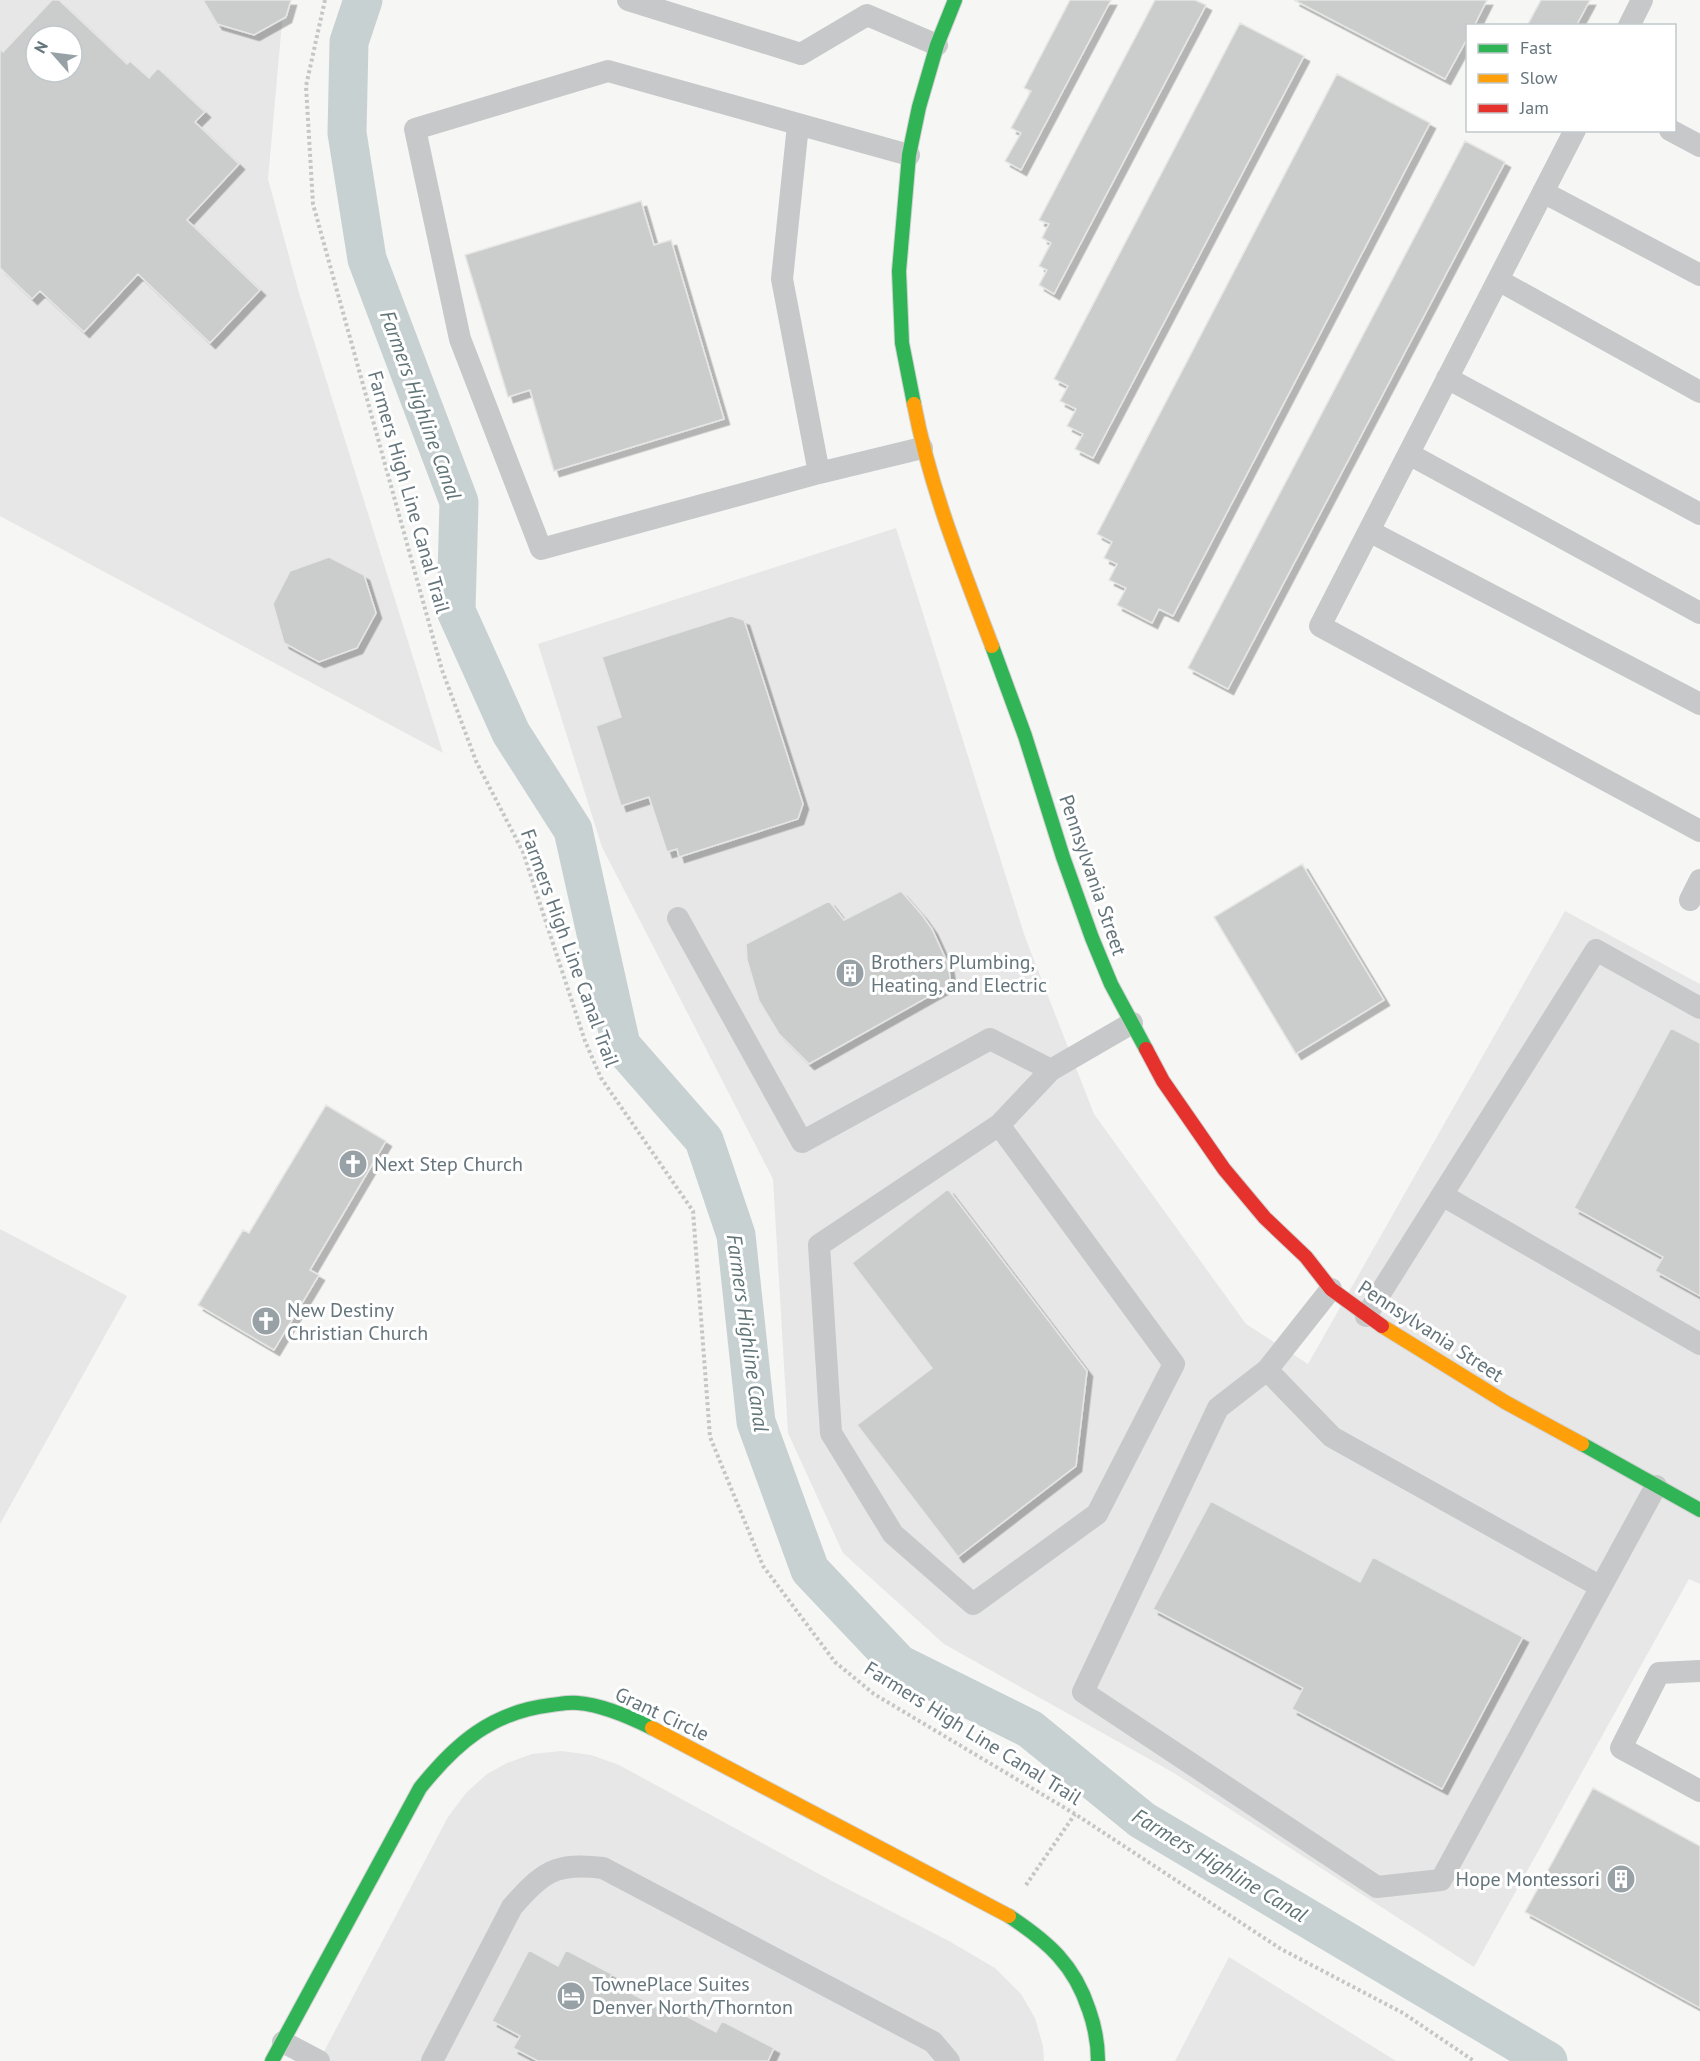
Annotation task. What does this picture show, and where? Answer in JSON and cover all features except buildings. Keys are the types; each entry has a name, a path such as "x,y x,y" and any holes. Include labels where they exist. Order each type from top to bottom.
{"street":[{"name":"Pennsylvania Street","path":"955,0 937,45 919,107 909,155 903,206 899,283 902,342 922,448 949,532 1025,736 1063,857 1111,984 1163,1081 1224,1169 1266,1218 1305,1257 1331,1289 1366,1316 1505,1402 1700,1510"},
{"name":"Grant Circle","path":"278,2051 420,1788 442,1760 484,1724 514,1711 542,1705 578,1703 601,1707 638,1721 991,1905 1035,1932 1072,1970 1086,1995 1095,2031 1098,2061"}],"lane":[{"path":"628,0 801,54 867,7 937,45"},
{"path":"1630,24 1642,0"},
{"path":"909,155 608,71 415,129 460,339 541,549 819,473 922,448"},
{"path":"798,125 782,279 819,473"},
{"path":"1574,132 1320,626 1700,831"},
{"path":"1674,132 1700,146"},
{"path":"1543,192 1700,275"},
{"path":"1498,280 1700,392"},
{"path":"1448,378 1700,514"},
{"path":"1409,454 1700,613"},
{"path":"1369,531 1700,704"},
{"path":"678,918 802,1142 990,1039 1051,1070"},
{"path":"1366,1316 1596,950 1700,1008"},
{"path":"999,1125 1174,1364 1097,1514 973,1604 892,1533 831,1433 819,1245 999,1125 1051,1070 1132,1023"},
{"path":"1442,1195 1700,1344"},
{"path":"1331,1289 1267,1370 1218,1408 1083,1692 1377,1887 1441,1880 1656,1486"},
{"path":"1267,1370 1332,1437 1601,1587"},
{"path":"1700,1671 1659,1673 1621,1748 1700,1791"},
{"path":"432,2061 512,1907 544,1875 563,1866 603,1868 933,2043 949,2061"},
{"path":"278,2051 319,2061"}],"path":[{"name":"Farmers High Line Canal Trail","path":"325,0 306,86 313,204 442,670 476,761 523,852 585,1041 601,1078 693,1211 710,1437 763,1566 836,1662 874,1694 1075,1814 1281,1949 1403,2013 1474,2061"},
{"path":"1024,1888 1075,1814"}],"shaded area":[{"path":"0,0 284,0 268,179 299,293 443,753 0,516"},
{"path":"896,528 1025,937 1094,1114 1246,1324 1308,1364 1565,911 1700,984 1700,1584 1689,1579 1474,1967 1174,1773 944,1644 843,1553 788,1433 773,1179 602,847 538,644"},
{"path":"0,1229 127,1296 0,1524"},
{"path":"561,1751 591,1755 619,1765 830,1880 949,1941 995,1968 1021,1994 1035,2018 1043,2046 1044,2061 319,2061 448,1817 466,1793 487,1774 507,1763 532,1754"},
{"path":"1229,1957 1396,2061 1175,2061"}],"waterway":[{"name":"Farmers Highline Canal","path":"363,0 349,42 347,133 367,259 459,502 456,611 511,733 573,830 621,1045 704,1140 736,1235 756,1422 810,1570 899,1664 1030,1729 1142,1820 1548,2061"}],"traffic: fast":[{"path":"914,404 902,343 899,271 909,155 919,107 937,45 955,0"},
{"path":"992,646 1025,736 1063,857 1092,938 1111,984 1146,1049"},
{"path":"1582,1444 1700,1510"},
{"path":"272,2061 420,1788 447,1757 493,1722 530,1709 551,1705 587,1704 626,1716 652,1728"},
{"path":"1009,1916 1036,1935 1058,1955 1076,1980 1093,2023 1098,2061"}],"traffic: slow":[{"path":"914,404 938,497 992,646"},
{"path":"1382,1326 1505,1402 1582,1444"},
{"path":"652,1728 1009,1916"}],"traffic: jam":[{"path":"1146,1049 1163,1081 1224,1169 1265,1218 1306,1257 1331,1289 1382,1326"}],"place":[{"name":"Brothers Plumbing, Heating, and Electric","path":"850,973"},
{"name":"Next Step Church","path":"353,1164"},
{"name":"New Destiny Christian Church","path":"266,1321"},
{"name":"Hope Montessori","path":"1621,1879"},
{"name":"TownePlace Suites Denver North/Thornton","path":"571,1996"}]}
